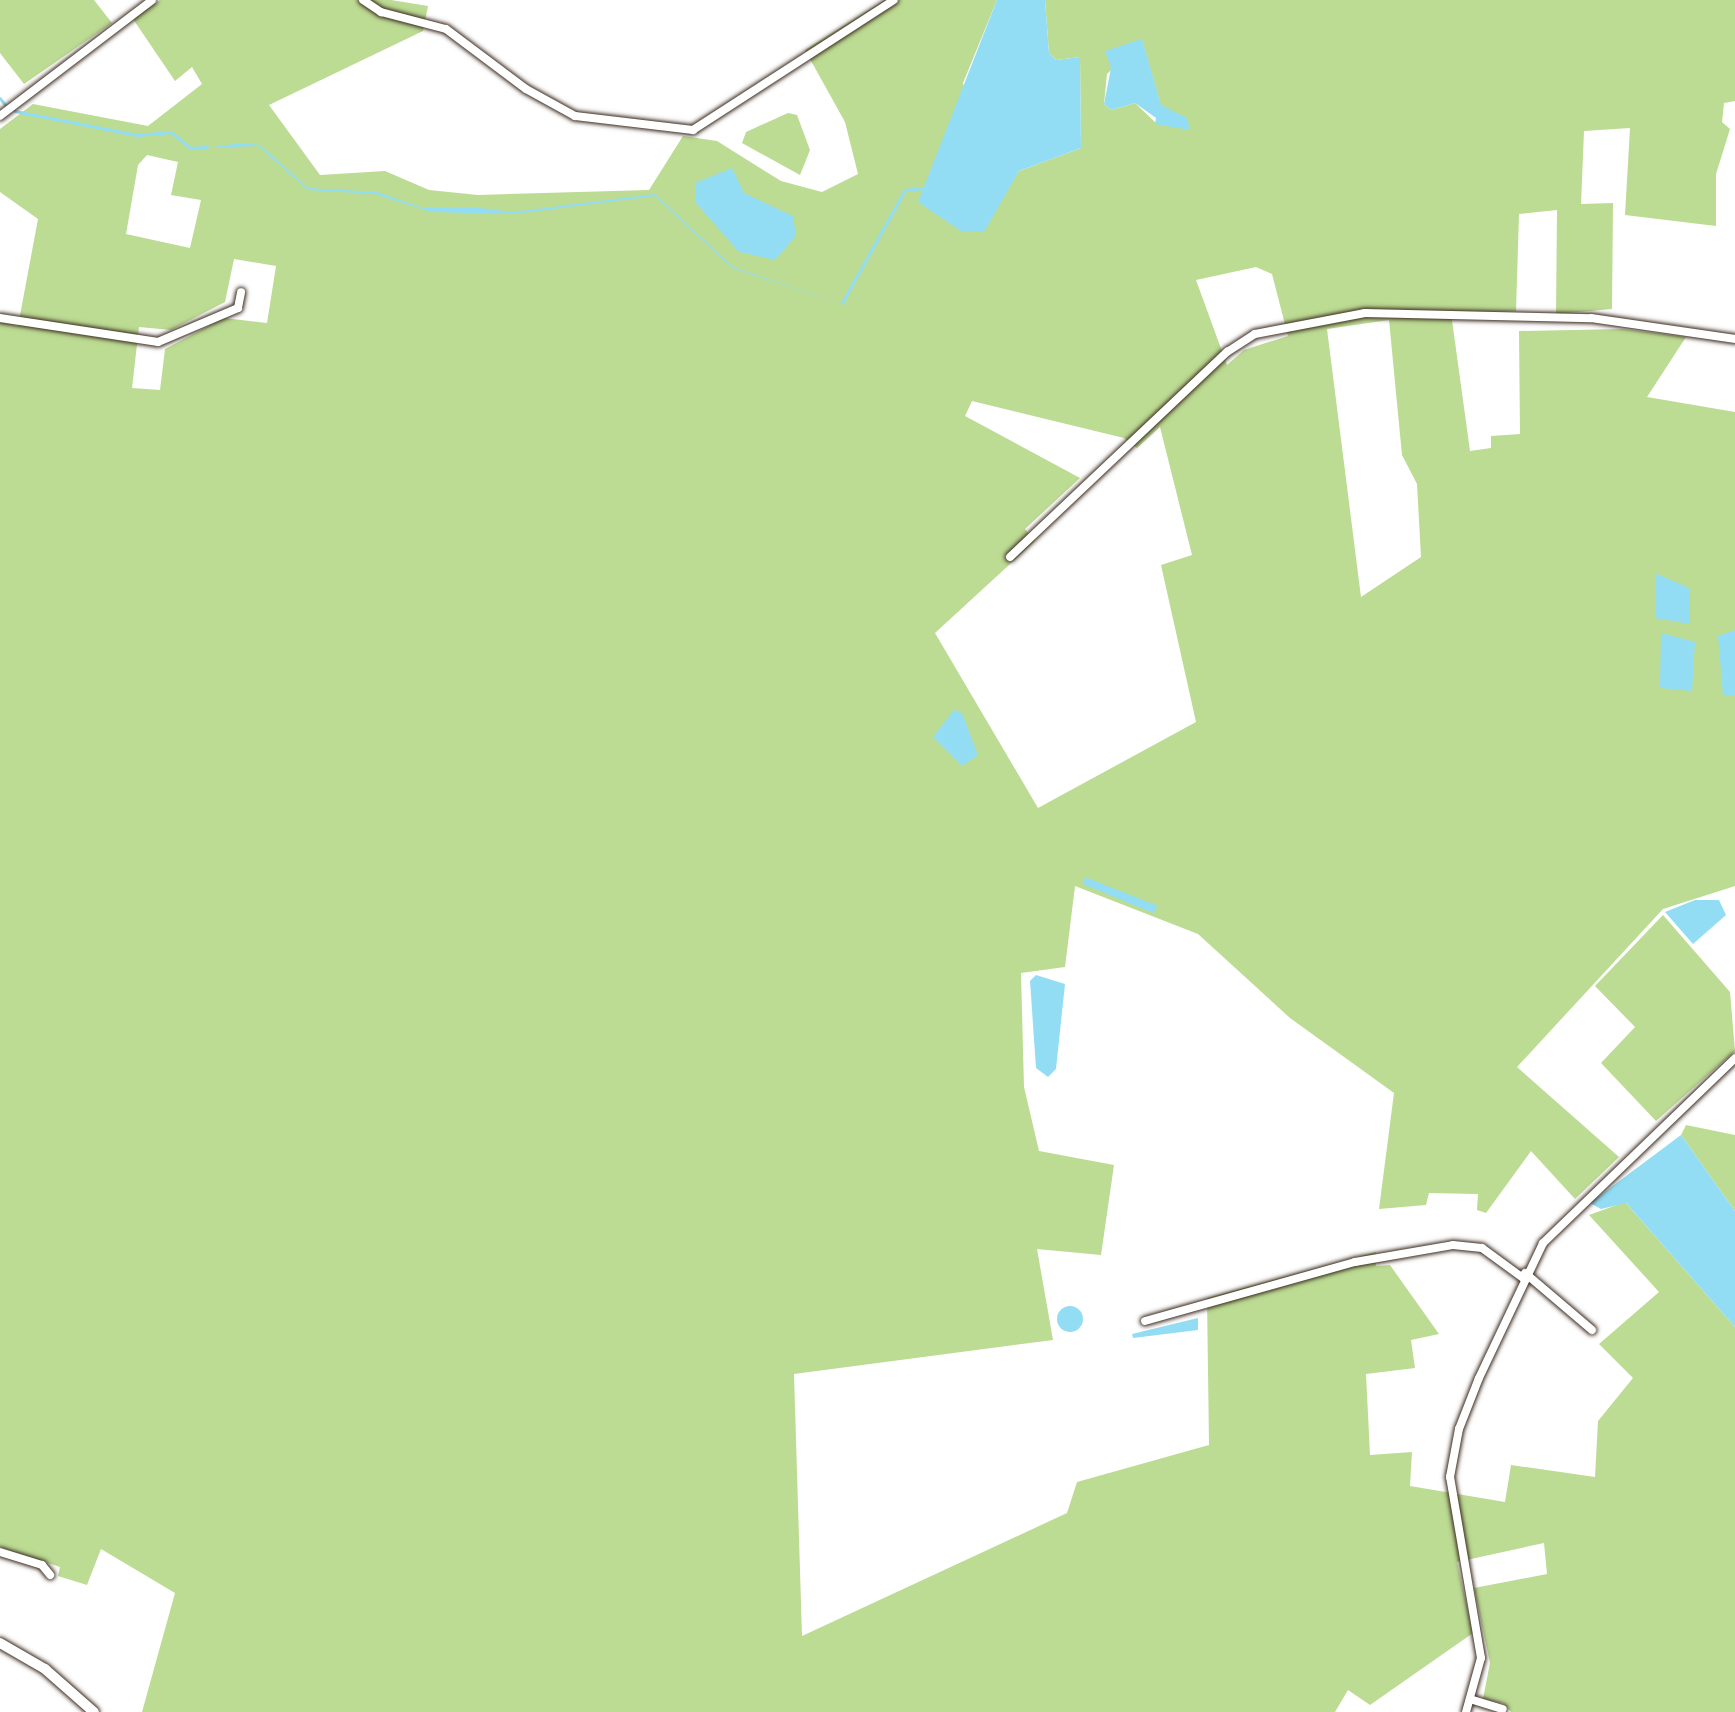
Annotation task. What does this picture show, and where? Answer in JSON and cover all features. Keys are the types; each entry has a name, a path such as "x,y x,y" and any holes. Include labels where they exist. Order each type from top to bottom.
{"main road":[{"path":"0,1643 45,1669 94,1712"}],"street":[{"path":"0,116 152,0"},
{"path":"362,0 381,12 446,29 526,89 575,116 693,130 894,0"},
{"path":"0,318 158,342 238,308 241,292"},
{"path":"1010,556 1227,352 1256,334 1365,313 1591,318 1735,339"},
{"path":"1466,1712 1473,1700 1481,1658 1450,1477 1458,1429 1524,1275 1581,1202 1735,1058"},
{"path":"1144,1320 1355,1262 1453,1245 1482,1248 1524,1275 1592,1330"},
{"path":"0,1552 42,1564 50,1575"},
{"path":"1473,1700 1504,1709"}],"green space":[{"path":"0,0 94,0 112,23 24,84 0,53"},
{"path":"160,0 391,0 428,6 423,31 269,105 320,175 385,171 429,190 478,195 649,190 683,136 717,141 781,181 822,192 858,174 845,122 805,50 885,0 997,0 963,83 995,207 1019,171 1081,148 1080,57 1056,60 1049,53 1045,0 1735,0 1735,101 1724,103 1722,122 1730,129 1716,174 1716,226 1625,215 1630,128 1584,131 1581,204 1613,203 1612,309 1556,314 1557,210 1519,214 1516,311 1451,313 1470,451 1491,448 1491,436 1520,434 1519,331 1623,329 1686,337 1647,397 1735,412 1735,886 1663,909 1517,1067 1619,1157 1575,1199 1531,1151 1486,1213 1477,1210 1478,1194 1429,1193 1426,1205 1379,1209 1394,1093 1290,1018 1198,934 1075,886 1065,967 1021,973 1024,1087 1039,1151 1114,1165 1101,1255 1037,1249 1053,1340 794,1374 802,1636 1067,1513 1077,1482 1209,1445 1207,1298 1376,1252 1376,1266 1390,1265 1439,1334 1411,1340 1415,1368 1366,1374 1370,1455 1412,1452 1410,1486 1505,1502 1511,1465 1595,1477 1598,1421 1633,1378 1599,1344 1659,1292 1589,1215 1625,1202 1735,1327 1735,1712 1511,1712 1503,1703 1483,1699 1490,1663 1474,1588 1547,1574 1544,1543 1457,1562 1473,1633 1370,1705 1348,1690 1335,1712 142,1712 175,1593 101,1549 87,1585 58,1576 60,1567 0,1547 0,322 18,326 38,219 0,192 0,129 33,104 148,126 202,84 192,67 175,81 133,19","holes":["1142,40 1161,106 1186,118 1156,123 1135,103 1111,110 1104,104 1107,74","147,155 178,162 171,195 201,200 190,248 126,234 138,165","234,259 276,266 267,323 224,318 165,349 160,390 132,388 139,327 171,330 225,302","1256,267 1272,274 1288,336 1244,350 1227,365 1196,280","1389,320 1402,455 1417,484 1421,557 1361,597 1327,329","972,401 1124,438 1137,448 1160,427 1192,555 1161,565 1196,722 1038,808 935,633 1035,541 1025,529 1080,478 965,416"]},
{"path":"788,113 797,115 810,150 800,175 742,143 746,132"},
{"path":"1663,915 1730,992 1735,1051 1656,1121 1601,1063 1635,1027 1595,986"},
{"path":"1686,1125 1735,1135 1735,1211 1681,1135"}],"water":[{"path":"997,0 1045,0 1049,53 1056,60 1080,57 1081,148 1019,171 984,232 961,231 918,202"},
{"path":"1142,39 1161,105 1187,118 1190,130 1155,124 1156,118 1135,103 1111,110 1104,104 1111,68 1105,51"},
{"path":"260,145 308,188 377,192 423,208 513,212 655,194 733,267 842,304 732,268 655,196 514,214 431,212 375,194 308,190 258,146 205,148"},
{"path":"732,168 744,193 793,216 796,236 775,260 739,252 696,203 695,183"},
{"path":"1655,573 1689,588 1690,624 1655,618"},
{"path":"1735,630 1735,695 1723,695 1718,636"},
{"path":"1661,633 1695,642 1692,691 1660,688"},
{"path":"954,710 962,713 978,755 962,766 933,737"},
{"path":"1085,877 1158,906 1153,913 1083,884"},
{"path":"1695,900 1719,900 1726,915 1693,944 1665,912"},
{"path":"1036,975 1065,984 1056,1069 1048,1077 1036,1068 1030,981"},
{"path":"1681,1135 1735,1211 1735,1327 1626,1203 1601,1209 1590,1203"},
{"path":"1070,1306 1079,1310 1083,1319 1079,1328 1070,1332 1061,1328 1057,1319 1061,1310"},
{"path":"1198,1318 1198,1330 1133,1338 1132,1334"}],"waterway":[{"path":"0,98 5,104"},
{"path":"15,111 137,135 171,132 191,148 207,147"},
{"path":"842,303 905,190 923,188"}]}
